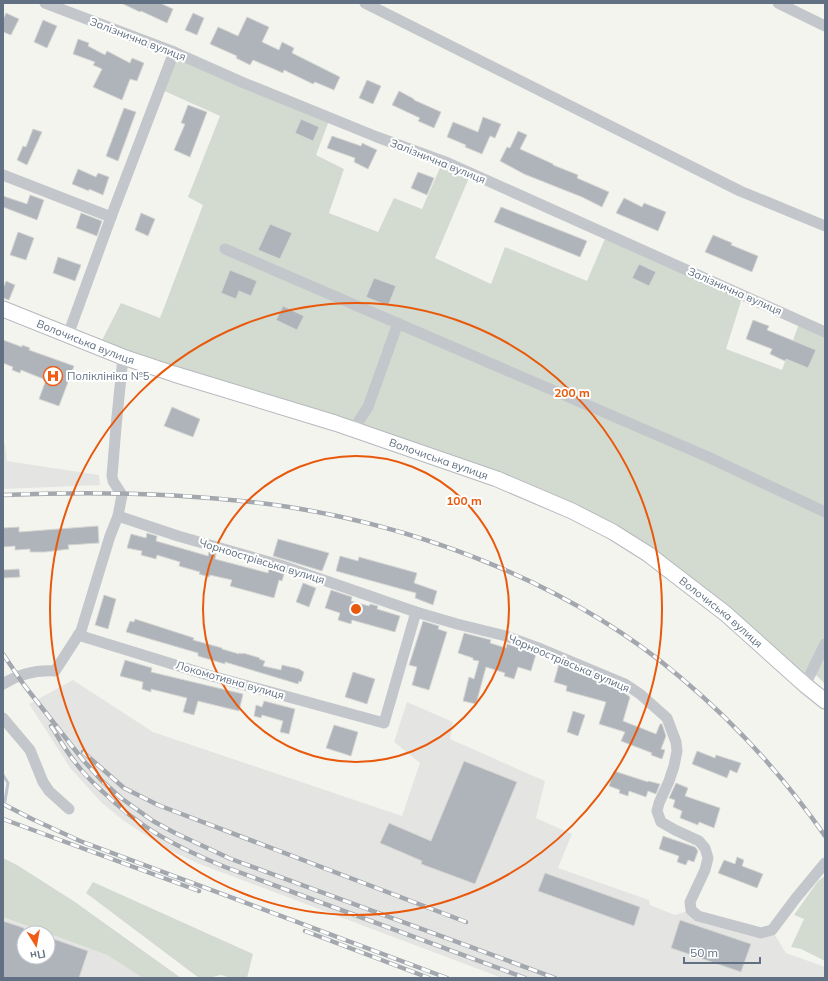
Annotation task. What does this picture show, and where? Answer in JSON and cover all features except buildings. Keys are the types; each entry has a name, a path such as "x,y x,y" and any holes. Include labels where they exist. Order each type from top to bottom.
{"main road":[{"name":"Волочиська вулиця","path":"3,309 124,357 353,430 497,479 572,511 613,532 648,554 719,610 825,701"}],"street":[{"name":"Залізнична вулиця","path":"46,3 174,52 244,83 370,134 448,163 825,332"},
{"path":"365,3 740,191 825,226"},
{"path":"778,3 825,26"},
{"path":"68,335 174,52"},
{"path":"3,175 111,217"},
{"path":"225,249 708,457 825,512"},
{"path":"353,430 368,406 398,323"},
{"path":"3,684 18,676 46,670 55,671 78,635 110,536 118,516 122,494 112,476 124,357"},
{"name":"Чорноострівська вулиця","path":"118,516 178,536 280,565 416,612 506,636 625,684 640,694 667,718 676,742 677,751 669,781 657,811 661,822 674,830 699,841 705,848 708,858 705,870 690,902 691,910 698,916 707,920 761,933 772,930 800,892 825,863"},
{"name":"Локомотивна вулиця","path":"78,635 208,675 384,723 416,612"},
{"path":"805,685 825,644"},
{"path":"3,718 30,750 43,782 49,791 69,809"}],"shaded area":[{"path":"174,52 330,118 316,155 344,169 329,213 378,232 394,198 422,209 443,161 471,173 435,258 491,284 505,247 587,281 607,234 743,295 726,349 782,370 800,321 825,332 825,684 812,671 805,685 726,614 572,511 98,348 121,303 160,318 203,205 188,197 220,116 160,89"},
{"path":"3,443 5,444 7,461 99,475 100,485 3,489"},
{"path":"73,680 153,732 402,816 420,763 394,742 407,702 453,722 450,739 545,781 536,818 572,834 558,868 649,900 650,905 675,915 691,910 772,930 786,953 825,967 825,978 502,978 197,863 167,849 124,821 102,803 71,769 29,704"},
{"path":"3,858 17,865 75,902 181,978 143,978 107,955 56,936 56,925 25,925 3,917"},
{"path":"825,876 825,961 801,949 791,947 804,919 794,915 818,881"},
{"path":"93,882 253,954 247,978 231,978 221,975 208,978 199,978 86,893"},
{"path":"3,917 25,925 16,925 16,965 56,965 56,936 107,955 143,978 3,978"}],"waterway":[{"path":"3,775 8,783 5,801"}],"railway":[{"path":"3,495 75,493 146,494 254,502 289,507 341,517 393,530 445,546 496,566 546,589 593,615 638,644 680,677 720,713 758,752 793,793 825,836"},
{"path":"3,654 24,685 83,760 102,781 121,798 153,821 231,859 555,978"},
{"path":"51,726 84,774 116,804 145,826 190,852 225,867 525,978"},
{"path":"83,752 124,788 158,805 466,922"},
{"path":"3,804 80,841 447,978"},
{"path":"3,819 199,891"},
{"path":"305,931 429,978"}],"place":[{"name":"Поліклініка №5","path":"53,376"}]}
